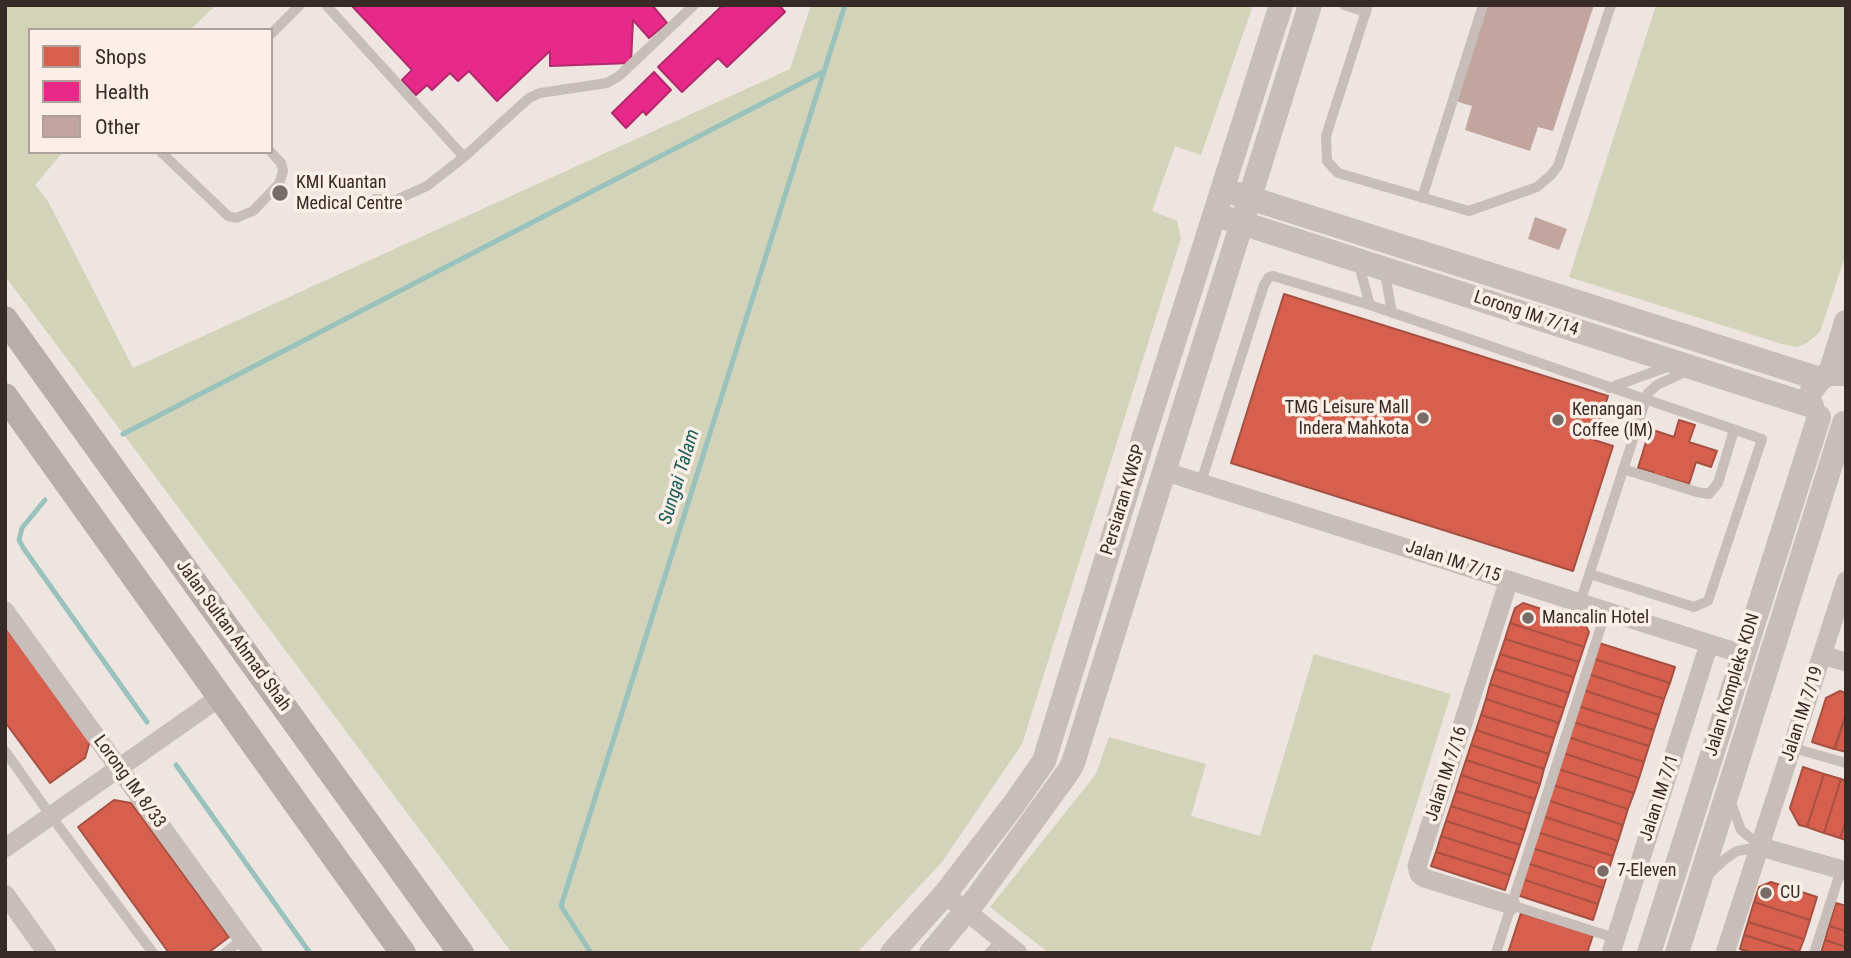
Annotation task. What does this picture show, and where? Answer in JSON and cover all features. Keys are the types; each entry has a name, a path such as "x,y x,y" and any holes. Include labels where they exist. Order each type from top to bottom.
{"main road":[{"name":"Jalan Sultan Ahmad Shah","path":"5,318 461,953"},
{"path":"5,396 404,953"}],"street":[{"name":"Persiaran KWSP","path":"892,953 945,894 1044,761 1143,436 1281,5"},
{"name":"Persiaran KWSP","path":"931,953 966,912 1069,772 1310,5"},
{"name":"Lorong IM 7/14","path":"1223,189 1832,375"},
{"name":"Lorong IM 7/14","path":"1215,215 1685,366 1816,411 1828,422 1845,422"},
{"path":"1832,375 1846,322"},
{"name":"Jalan Kompleks KDN","path":"1649,953 1816,411 1812,390 1832,375"},
{"name":"Jalan Kompleks KDN","path":"1677,953 1845,422"},
{"path":"1143,436 1171,444"},
{"name":"Jalan IM 7/15","path":"1163,471 1742,654"},
{"name":"Jalan IM 7/16","path":"1509,580 1417,866 1424,878 1511,905"},
{"name":"Jalan IM 7/19","path":"1761,847 1846,581"},
{"name":"Lorong IM 8/33","path":"5,611 248,946"},
{"name":"Jalan IM 7/1","path":"1613,945 1709,643"},
{"path":"1822,655 1846,662"},
{"path":"5,848 220,697"},
{"path":"1726,953 1761,847 1843,871"},
{"path":"5,894 47,953"},
{"path":"945,894 966,912 995,946 1018,953"}],"lane":[{"path":"273,32 300,5"},
{"path":"326,5 464,157"},
{"path":"375,199 396,200 427,186 464,157 529,97 607,83 619,76 694,5"},
{"path":"1345,5 1367,8 1326,136 1327,161 1338,173 1469,211 1537,187 1552,175 1563,155 1611,5"},
{"path":"1422,198 1483,5"},
{"path":"163,154 228,216 236,218 253,211 279,184 283,171 281,163 273,154"},
{"path":"1358,260 1370,305"},
{"path":"1384,269 1392,313"},
{"path":"1201,482 1264,285 1269,277 1278,276 1762,439 1708,601 1694,607 1590,574"},
{"path":"1609,388 1685,366"},
{"path":"1580,603 1648,393 1685,366"},
{"path":"1623,469 1709,494 1718,482 1734,430"},
{"path":"1496,953 1606,611"},
{"path":"1793,748 1846,764"},
{"path":"5,751 153,953"},
{"path":"1730,783 1736,821 1748,839 1761,847"},
{"path":"1697,889 1730,855 1745,848 1761,847"},
{"path":"1814,953 1843,871"},
{"path":"1511,905 1613,945"},
{"path":"225,953 248,946"}],"green space":[{"path":"5,5 216,5 192,28 28,28 28,154 61,154 35,185 48,201 133,368 790,69 811,5 1253,5 1201,155 1175,146 1152,211 1177,221 1181,238 1022,744 942,862 857,953 512,953 5,276"},
{"path":"1656,5 1846,5 1846,253 1820,332 1807,343 1797,347 1782,344 1569,277"},
{"path":"1314,654 1451,694 1370,953 1049,953 990,907 1096,774 1109,737 1206,764 1191,816 1260,836"}],"building: Shops":[{"name":"TMG Leisure Mall Indera Mahkota","path":"1284,294 1608,396 1594,440 1613,446 1573,571 1231,463"},
{"path":"1679,420 1695,425 1689,442 1717,451 1711,467 1696,462 1689,484 1666,477 1663,485 1651,481 1653,472 1638,468 1650,429 1674,437"},
{"path":"1523,603 1584,623 1589,632 1584,647 1510,623 1515,608"},
{"path":"1510,623 1584,647 1579,662 1505,639"},
{"path":"5,626 90,741 85,758 50,783 5,722"},
{"path":"1505,639 1579,662 1574,677 1500,654"},
{"path":"1599,643 1675,667 1670,683 1594,659"},
{"path":"1500,654 1574,677 1569,693 1495,669"},
{"path":"1594,659 1670,683 1664,699 1589,674"},
{"path":"1495,669 1569,693 1564,708 1490,684"},
{"path":"1589,674 1664,699 1659,715 1583,690"},
{"path":"1490,684 1564,708 1559,723 1486,699"},
{"path":"1583,690 1659,715 1654,730 1578,706"},
{"path":"1840,691 1846,693 1846,714 1834,749 1812,742 1826,698"},
{"path":"1486,699 1559,723 1554,738 1481,715"},
{"path":"1578,706 1654,730 1649,746 1573,722"},
{"path":"1846,714 1846,752 1835,749"},
{"path":"1481,715 1554,738 1549,754 1476,730"},
{"path":"1573,722 1649,746 1644,762 1568,737"},
{"path":"1476,730 1549,754 1544,769 1471,745"},
{"path":"1568,737 1644,762 1639,778 1563,753"},
{"path":"1471,745 1544,769 1540,784 1466,760"},
{"path":"1563,753 1639,778 1634,793 1558,769"},
{"path":"1466,760 1540,784 1535,799 1461,775"},
{"path":"1803,767 1824,774 1807,827 1799,825 1790,808"},
{"path":"1558,769 1634,793 1628,809 1553,785"},
{"path":"1824,774 1841,779 1824,833 1807,827"},
{"path":"1461,775 1535,799 1530,814 1456,791"},
{"path":"1841,779 1846,781 1846,821 1840,838 1824,833"},
{"path":"1553,785 1628,809 1623,825 1547,800"},
{"path":"1456,791 1530,814 1525,830 1451,806"},
{"path":"114,800 131,803 229,937 208,953 169,953 78,827"},
{"path":"1547,800 1623,825 1618,841 1542,816"},
{"path":"1451,806 1525,830 1520,845 1446,821"},
{"path":"1542,816 1618,841 1613,856 1537,832"},
{"path":"1446,821 1520,845 1515,860 1441,836"},
{"path":"1846,821 1846,840 1840,838"},
{"path":"1537,832 1613,856 1608,872 1532,848"},
{"path":"1441,836 1515,860 1510,875 1436,852"},
{"path":"1532,848 1608,872 1603,888 1527,863"},
{"path":"1436,852 1510,875 1505,890 1431,866"},
{"path":"1527,863 1603,888 1598,904 1522,879"},
{"path":"1522,879 1598,904 1593,920 1517,895"},
{"path":"1771,882 1817,897 1810,920 1754,902 1759,887"},
{"path":"1754,902 1810,920 1804,939 1748,922"},
{"path":"1836,903 1846,906 1846,931 1829,926"},
{"path":"1521,913 1593,935 1587,953 1508,953"},
{"path":"1748,922 1804,939 1799,952 1744,935"},
{"path":"1829,926 1846,931 1846,947 1825,940"},
{"path":"1744,935 1799,953 1753,953 1740,949"},
{"path":"1825,940 1846,947 1846,953 1821,953"}],"building: Health":[{"path":"652,5 667,23 649,38 633,20 631,63 550,66 550,51 497,101 469,71 458,81 450,73 432,90 427,85 416,95 402,80 412,70 352,6"},
{"path":"723,5 779,5 785,12 727,67 718,58 682,92 658,67"},
{"path":"654,72 671,90 646,115 643,111 626,128 612,113"}],"building: Other":[{"path":"1486,5 1594,5 1553,131 1538,127 1530,151 1465,130 1472,106 1455,101"},
{"path":"1535,217 1567,229 1559,250 1528,239"}],"waterway":[{"name":"Sungai Talam","path":"591,953 561,906 845,5"},
{"path":"123,434 823,72"},
{"path":"45,500 22,528 19,540 147,722"},
{"path":"176,765 310,953"}],"place":[{"name":"KMI Kuantan Medical Centre","path":"280,193"},
{"name":"TMG Leisure Mall Indera Mahkota","path":"1423,418"},
{"name":"Kenangan Coffee (IM)","path":"1558,420"},
{"name":"Mancalin Hotel","path":"1528,618"},
{"name":"7-Eleven","path":"1603,871"},
{"name":"CU","path":"1766,893"}]}
